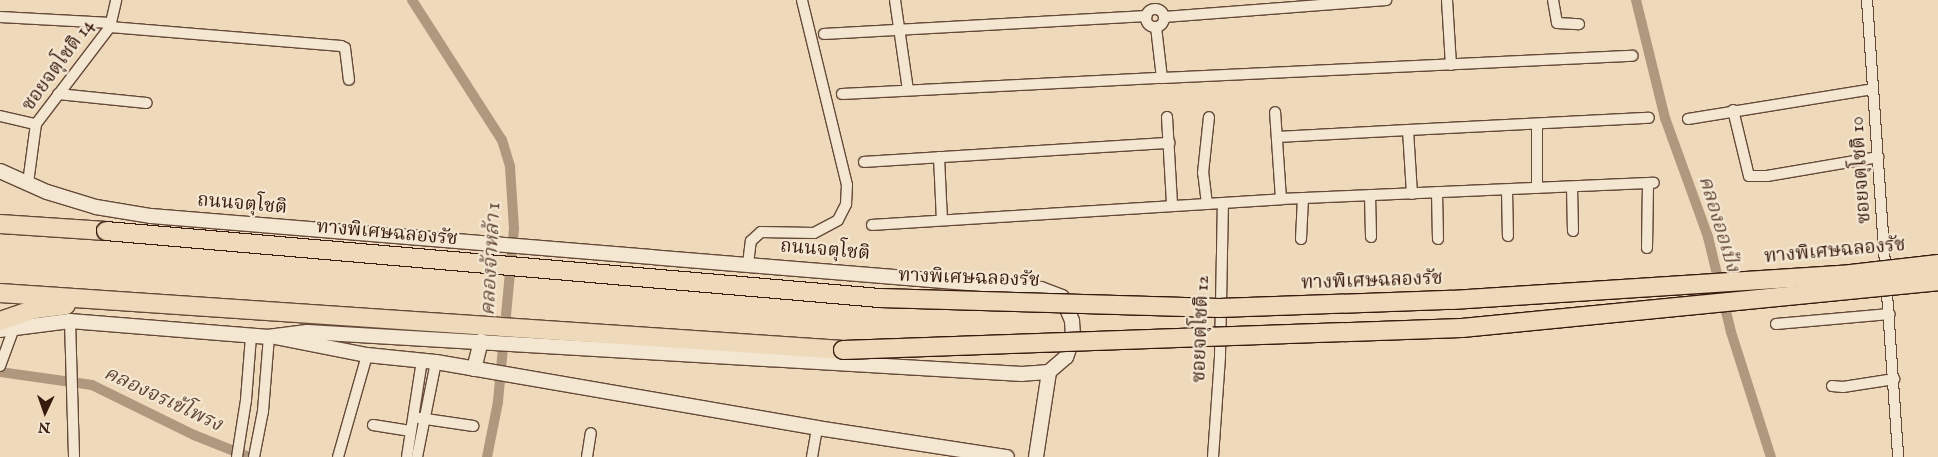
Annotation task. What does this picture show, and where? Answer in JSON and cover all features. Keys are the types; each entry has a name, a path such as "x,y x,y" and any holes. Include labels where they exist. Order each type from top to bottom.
{"highway":[{"name":"ทางพิเศษฉลองรัช","path":"0,224 106,231 880,298 1219,308 1452,300 1842,275 1938,264"},
{"name":"ทางพิเศษฉลองรัช","path":"0,293 486,335 627,334 876,350 1462,328 1938,281"},
{"path":"7,325 36,309 98,300"}],"street":[{"name":"ซอยจตุโชติ 14","path":"28,183 36,124 110,25 116,0"},
{"path":"748,264 751,241 761,232 771,230 806,234 821,231 838,220 846,204 847,185 802,0"},
{"path":"894,0 908,90"},
{"path":"1164,17 1331,2 1386,0"},
{"path":"1447,0 1451,65"},
{"path":"1553,0 1557,23 1578,24"},
{"name":"ซอยจตุโชติ 10","path":"1867,0 1890,314 1898,457"},
{"path":"824,34 900,30 1151,8 1160,11 1164,17 1162,24 1156,27 1149,25 1151,8"},
{"path":"0,17 341,46 345,48 349,80"},
{"path":"1156,27 1162,78"},
{"path":"842,94 1632,56"},
{"path":"1688,119 1732,110 1873,89"},
{"path":"58,94 146,103"},
{"path":"1732,110 1749,176 1767,176 1878,157"},
{"path":"1275,112 1281,199"},
{"path":"0,116 36,124"},
{"path":"1167,117 1172,205"},
{"path":"1207,204 1203,173 1209,117"},
{"path":"1277,137 1649,118"},
{"path":"1537,124 1537,188"},
{"path":"1408,130 1412,194"},
{"path":"864,162 1169,142"},
{"path":"939,157 942,220"},
{"name":"ถนนจตุโชติ","path":"0,171 96,207 151,216 1042,289 1062,297 1072,321 1073,337 1066,357 1048,372"},
{"path":"872,226 1223,202 1651,183 1647,248"},
{"path":"1572,187 1573,231"},
{"path":"1506,190 1508,236"},
{"path":"1437,192 1438,239"},
{"path":"1370,195 1371,237"},
{"path":"1301,239 1303,198"},
{"name":"ซอยจตุโชติ 12","path":"1213,457 1220,356 1223,202"},
{"path":"1776,324 1890,314"},
{"path":"70,320 74,457"},
{"path":"0,330 7,325 70,320 271,337 367,355 429,361 817,428 1007,457"},
{"path":"2,362 7,325"},
{"path":"271,337 307,332 486,335 481,370"},
{"path":"528,335 1022,374 1048,372 1036,457"},
{"path":"237,457 251,336"},
{"path":"254,457 271,337"},
{"path":"338,457 367,355"},
{"path":"407,457 413,417 429,361"},
{"path":"417,457 425,419 429,361"},
{"path":"1832,386 1843,387 1894,380"},
{"path":"413,417 473,426"},
{"path":"373,425 411,430"},
{"path":"812,457 817,428"},
{"path":"587,457 591,433"}],"waterway":[{"name":"คลองจ้าหล้า 1","path":"412,0 502,140 510,167 514,229 498,402 487,457"},
{"name":"คลองออเป้ง","path":"1636,0 1665,118 1708,237 1731,332 1771,457"},
{"name":"คลองจรเข้โพรง","path":"0,372 92,385 194,435 249,457"}]}
